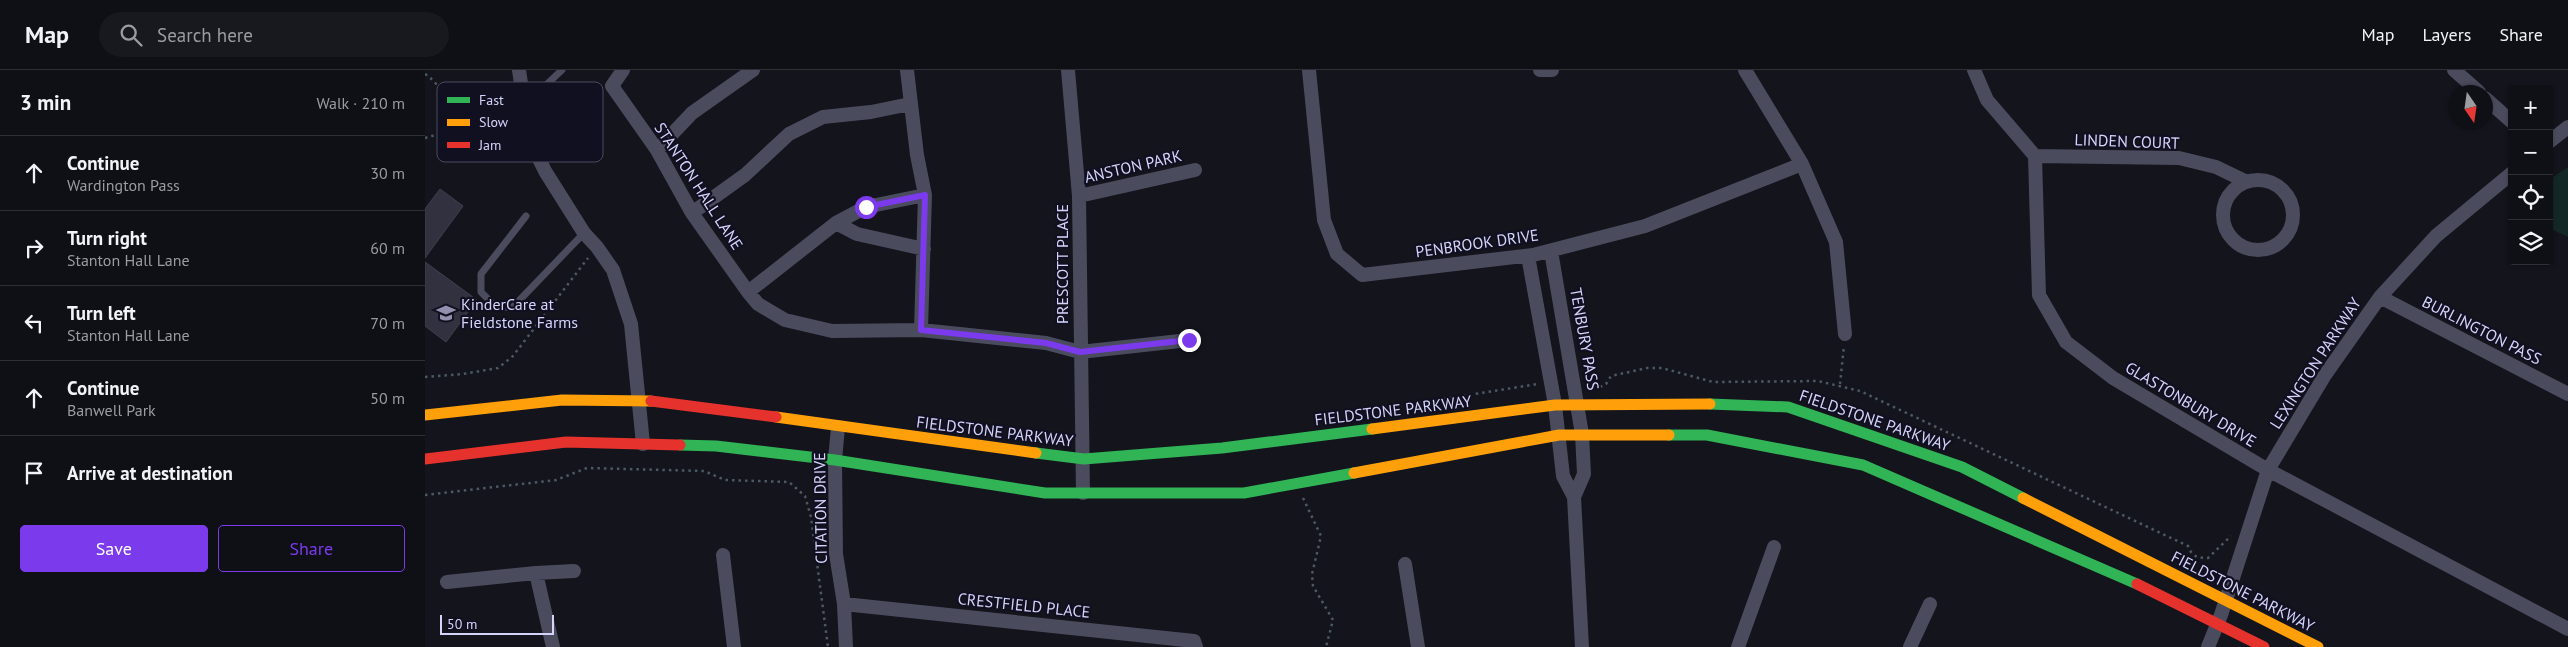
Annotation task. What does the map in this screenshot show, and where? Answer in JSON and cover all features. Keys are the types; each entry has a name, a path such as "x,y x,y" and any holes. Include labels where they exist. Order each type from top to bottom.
{"street":[{"name":"STANTON HALL LANE","path":"623,70 613,86 657,150 691,213 757,304 785,320 832,332 921,330 1046,343 1080,352"},
{"path":"657,150 692,113 753,70"},
{"path":"907,70 910,104 925,195 921,330"},
{"name":"PRESCOTT PLACE","path":"1068,70 1079,196 1083,493"},
{"name":"PENBROOK DRIVE","path":"1309,70 1324,220 1337,254 1362,275 1528,256 1645,226 1802,164"},
{"path":"1540,70 1552,70"},
{"path":"1745,70 1802,164 1836,242 1845,334"},
{"path":"1974,70 1987,100 2035,156"},
{"path":"2454,70 2471,85"},
{"path":"691,213 745,175 789,134 823,117 871,112 910,104"},
{"path":"2493,105 2508,118"},
{"path":"2553,139 2568,127"},
{"name":"LINDEN COURT","path":"2035,156 2179,158 2216,167 2245,181 2256,179 2268,180 2278,185 2286,193 2292,204 2294,215 2292,226 2286,237 2278,244 2267,249 2244,248 2226,232 2222,208 2234,188 2245,181"},
{"name":"GLASTONBURY DRIVE","path":"2035,156 2039,296 2066,342 2113,378 2268,470 2568,629"},
{"path":"542,162 545,171 584,234 597,247 613,270 631,324 643,444"},
{"name":"ANSTON PARK","path":"1079,196 1195,170"},
{"name":"LEXINGTON PARKWAY","path":"2208,647 2226,600 2268,470 2325,375 2380,297 2436,236 2510,175"},
{"path":"748,292 836,223 866,207 925,195"},
{"path":"836,223 857,234 923,249"},
{"name":"TENBURY PASS","path":"1551,250 1579,404 1582,434 1584,474 1573,497"},
{"path":"1528,256 1555,405 1563,476 1573,497 1582,647"},
{"name":"BURLINGTON PASS","path":"2380,297 2568,394"},
{"path":"1080,352 1189,340"},
{"name":"FIELDSTONE PARKWAY","path":"425,415 563,400 656,401 1084,459 1222,448 1555,405 1667,403 1788,407 1962,467 2318,647"},
{"name":"CITATION DRIVE","path":"838,427 835,460 835,554 844,604 846,647"},
{"path":"425,459 566,442 716,446 835,460 1045,493 1244,493 1559,435 1707,435 1863,465 2157,592 2265,647"},
{"path":"1738,647 1774,547"},
{"path":"723,555 734,647"},
{"path":"1405,564 1418,647"},
{"path":"447,582 574,571"},
{"path":"536,573 553,647"},
{"name":"CRESTFIELD PLACE","path":"844,604 1194,641 1195,647"},
{"path":"1910,647 1929,604"}],"lane":[{"path":"551,82 562,70"},
{"path":"526,216 481,274 481,292 495,306 512,308 561,254 584,234"}],"path":[{"path":"425,74 437,88"},
{"path":"425,138 437,134"},
{"path":"425,377 463,374 498,368 513,356 597,247"},
{"path":"1840,384 1845,334"},
{"path":"425,495 556,480 587,468 704,471 725,480 789,482 805,496 811,517 828,647"},
{"path":"1302,496 1313,523 1321,536 1312,574 1313,586 1333,620 1326,647"}],"green space":[{"path":"2568,167 2568,237 2553,230 2553,177"}],"building":[{"path":"440,189 463,206 425,258 425,209"},
{"name":"KinderCare at Fieldstone Farms","path":"425,262 477,300 446,342 425,326"}],"traffic: fast":[{"path":"1710,404 1788,407 1962,467 2023,498"},
{"path":"1036,453 1084,459 1222,448 1372,429"},
{"path":"1669,435 1707,435 1863,465 2137,584"},
{"path":"680,445 716,446 835,460 1045,493 1244,493 1354,473"}],"traffic: slow":[{"path":"425,415 562,400 651,401"},
{"path":"1372,429 1555,405 1710,404"},
{"path":"776,417 1036,453"},
{"path":"1354,473 1559,435 1669,435"},
{"path":"2023,498 2318,647"}],"traffic: jam":[{"path":"651,401 776,417"},
{"path":"425,459 566,442 680,445"},
{"path":"2137,584 2264,647"}],"place":[{"name":"KinderCare at Fieldstone Farms","path":"446,313"}],"route":[{"path":"866,207 925,195 921,330 1046,343 1080,352 1189,340"}]}
